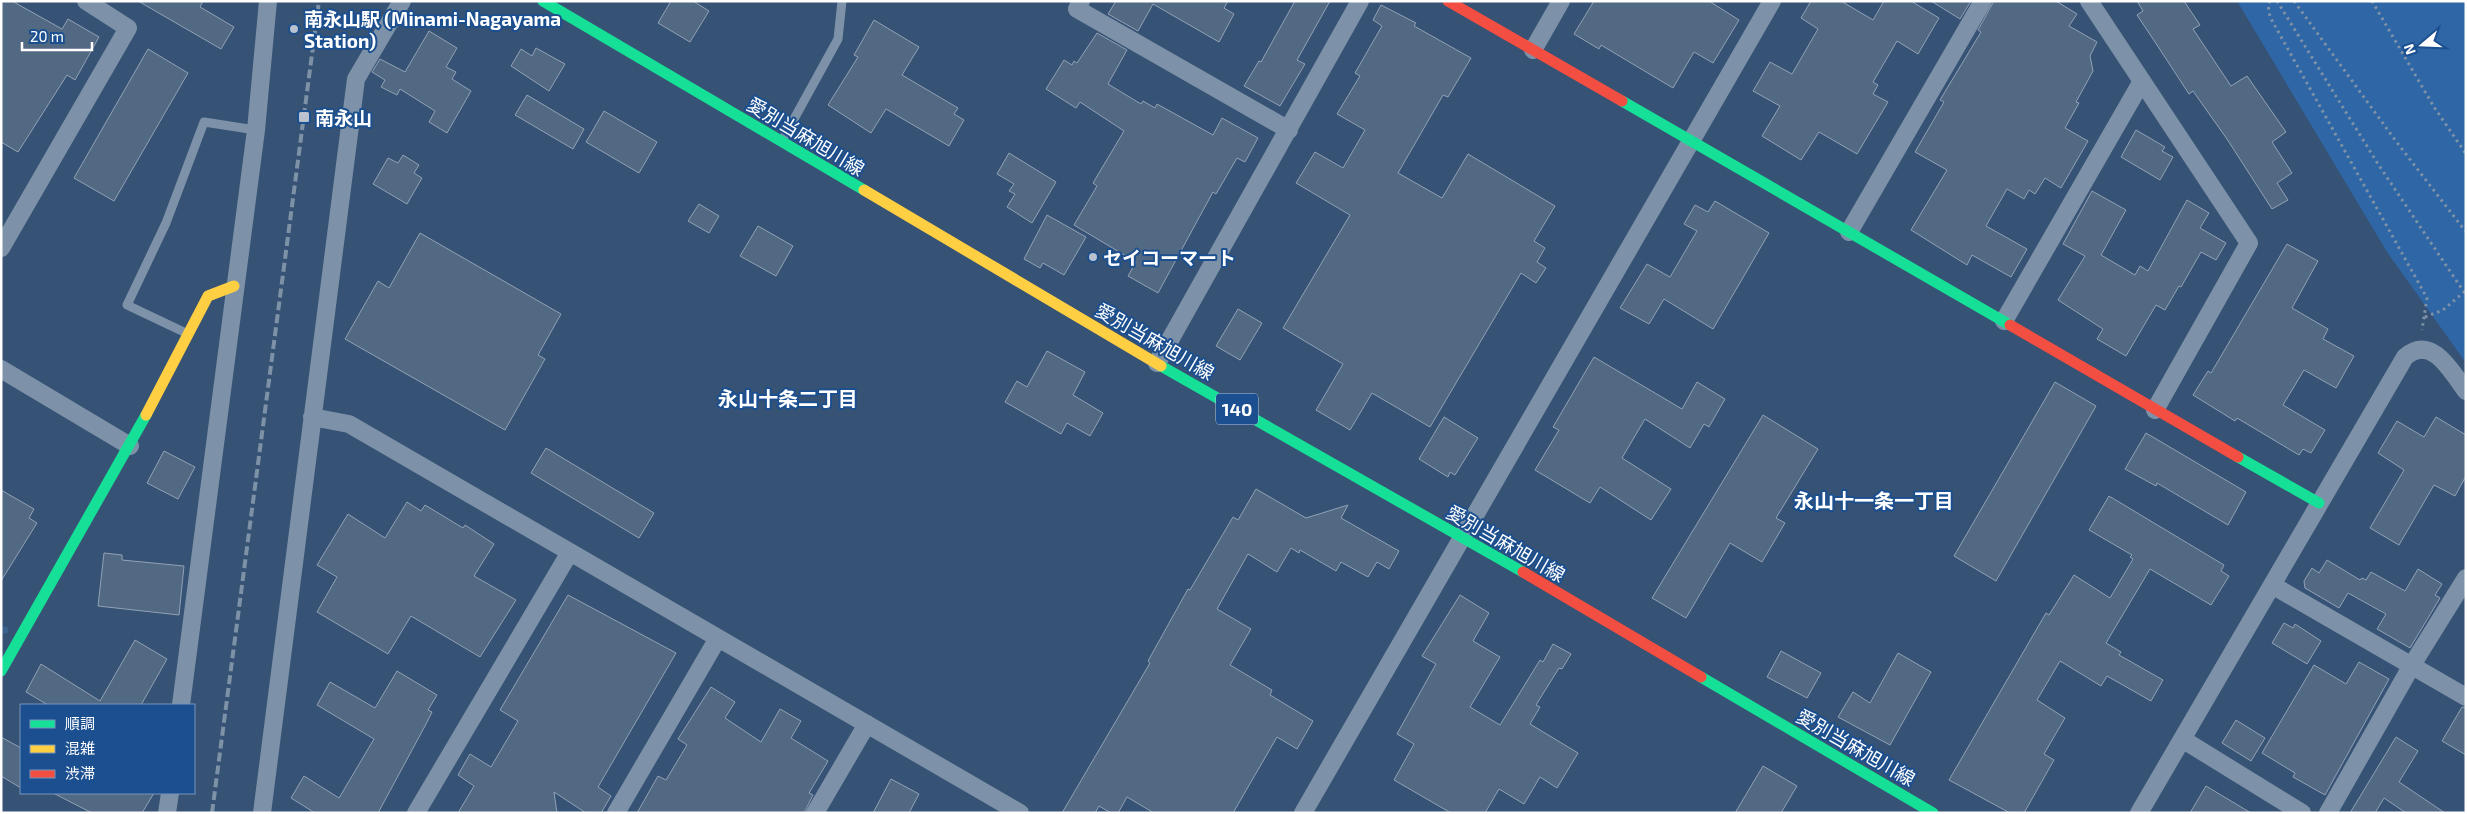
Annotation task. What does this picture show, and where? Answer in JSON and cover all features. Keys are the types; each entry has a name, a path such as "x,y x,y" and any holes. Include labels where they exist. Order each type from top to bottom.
{"main road":[{"name":"愛別当麻旭川線","path":"543,1 1157,363 1463,537 1933,813"},
{"path":"1448,1 2004,321 2154,410 2319,503"},
{"path":"1,671 130,446 208,296 234,286"}],"street":[{"path":"1,248 128,28 86,1"},
{"path":"181,704 234,286 256,130 268,1"},
{"path":"262,813 356,80 402,1"},
{"path":"1081,1 1077,9 1289,130"},
{"path":"1157,363 1360,1"},
{"path":"1533,50 1561,1"},
{"path":"1303,813 1772,1"},
{"path":"1849,232 1983,1"},
{"path":"2089,1 2249,243 2154,410"},
{"path":"2004,321 2142,81"},
{"path":"2139,813 2405,358 2418,350 2427,349 2442,359 2466,391"},
{"path":"1,369 130,446"},
{"path":"312,417 349,424 1018,812"},
{"path":"416,813 570,552"},
{"path":"2328,813 2412,665 2466,578"},
{"path":"2272,585 2466,697"},
{"path":"616,813 718,638"},
{"path":"816,813 866,724"},
{"path":"2182,739 2302,813"},
{"path":"167,813 170,794"}],"lane":[{"path":"781,141 838,40 842,1"},
{"path":"187,334 126,305 166,222 204,122 256,130"}],"path":[{"path":"2270,1 2268,6 2270,17 2427,298 2418,350"},
{"path":"2277,1 2378,164 2465,294 2443,310 2425,317"},
{"path":"2294,1 2395,140 2466,232"},
{"path":"2372,1 2434,107 2466,154"}],"shaded area":[{"path":"2237,1 2466,1 2466,363 2387,252"}],"building":[{"path":"1,1 12,1 62,29 68,19 99,37 75,80 67,75 18,152 1,142"},
{"path":"138,1 203,1 200,7 234,27 221,49"},
{"path":"671,1 693,1 709,11 690,42 658,23"},
{"path":"1116,1 1228,1 1224,8 1234,14 1219,42 1153,4 1138,31 1108,14"},
{"path":"1295,1 1330,1 1297,60 1305,64 1280,106 1244,86 1259,61 1261,62"},
{"path":"1594,1 1709,1 1739,20 1713,63 1694,52 1673,88 1601,45 1599,49 1574,34"},
{"path":"1811,1 1841,1 1873,20 1884,1 1911,1 1939,18 1918,54 1897,41 1873,82 1878,85 1873,94 1888,102 1857,154 1819,132 1801,160 1762,136 1780,106 1753,91 1770,62 1792,74 1818,29 1801,18"},
{"path":"1931,1 1971,1 1960,19"},
{"path":"1994,1 2056,1 2077,14 2069,26 2097,42 2090,56 2093,71 2076,102 2079,103 2065,128 2088,141 2061,188 2045,178 2035,194 2029,190 2024,199 2007,189 1986,226 2027,249 2011,277 1972,255 1967,265 1911,230 1947,170 1915,152 1944,102 1940,100 1981,32 1978,30"},
{"path":"2137,1 2184,1 2200,25 2193,29 2231,86 2247,76 2286,132 2272,142 2292,173 2277,183 2288,200 2272,209 2227,139 2193,91 2189,94 2137,15 2143,11"},
{"path":"1381,5 1416,23 1414,26 1471,58 1448,97 1443,95 1398,173 1442,198 1468,154 1555,206 1534,241 1545,248 1537,262 1546,268 1536,283 1521,273 1430,427 1372,393 1350,430 1316,410 1343,364 1283,328 1350,215 1296,183 1315,152 1343,168 1365,130 1337,114 1360,76 1355,73 1382,26 1373,20"},
{"path":"874,20 919,47 902,75 958,108 954,114 964,120 949,146 886,109 871,133 828,105 858,57 854,55"},
{"path":"429,31 457,48 446,67 456,72 452,79 471,91 447,133 429,122 435,111 400,89 397,95 381,87 385,80 372,72 380,59 405,72"},
{"path":"1097,33 1127,50 1108,84 1141,104 1143,101 1155,108 1157,104 1213,135 1222,118 1258,138 1245,162 1237,158 1216,194 1213,192 1158,293 1128,276 1136,262 1074,225 1097,186 1093,183 1124,131 1080,102 1076,108 1046,89 1064,60 1072,65 1074,61 1077,63"},
{"path":"536,48 565,64 549,91 511,66 521,49 532,56"},
{"path":"148,49 188,73 114,201 74,178"},
{"path":"527,95 584,129 573,149 515,115"},
{"path":"604,111 657,142 639,173 586,142"},
{"path":"2136,130 2165,147 2162,151 2173,157 2160,180 2121,157"},
{"path":"1009,153 1056,182 1032,223 1007,207 1015,194 1009,191 1014,184 997,174"},
{"path":"403,155 419,165 414,173 422,178 407,204 373,184 388,158 398,163"},
{"path":"2092,191 2126,210 2101,255 2135,275 2140,266 2148,271 2187,200 2209,213 2200,228 2226,243 2216,260 2201,252 2165,310 2156,305 2126,356 2097,339 2103,329 2058,300 2085,256 2063,244"},
{"path":"1715,201 1769,233 1713,329 1664,299 1649,324 1620,308 1647,264 1670,277 1697,231 1684,224 1695,205 1708,212"},
{"path":"699,204 719,216 709,233 688,221"},
{"path":"1047,215 1086,237 1064,275 1043,263 1040,268 1024,259"},
{"path":"758,226 793,246 776,276 740,256"},
{"path":"420,233 561,314 538,355 545,359 505,430 345,339 378,281 389,288"},
{"path":"2287,244 2318,261 2292,308 2328,329 2323,339 2354,356 2336,388 2304,370 2283,405 2325,430 2311,453 2303,449 2299,455 2237,418 2235,421 2193,395 2208,371 2211,373"},
{"path":"1238,309 1262,323 1240,360 1216,346"},
{"path":"1047,351 1085,372 1073,395 1103,413 1090,436 1067,423 1061,434 1005,402 1017,381 1027,387"},
{"path":"1594,357 1682,409 1697,382 1725,399 1709,427 1704,424 1690,448 1645,419 1622,458 1671,489 1651,520 1600,487 1590,503 1535,470 1559,430 1553,427"},
{"path":"2055,382 2096,406 1996,581 1954,556"},
{"path":"1763,415 1818,449 1776,518 1785,523 1762,562 1730,543 1686,618 1652,598"},
{"path":"1444,417 1478,438 1455,475 1450,472 1448,477 1419,459"},
{"path":"2436,417 2466,435 2466,476 2455,496 2434,485 2399,545 2370,528 2404,470 2378,453 2397,421 2424,437"},
{"path":"2146,433 2246,492 2228,525 2157,483 2156,486 2125,469"},
{"path":"546,448 654,513 639,538 531,473"},
{"path":"164,451 195,467 178,499 147,483"},
{"path":"1256,489 1306,518 1348,505 1341,518 1399,551 1389,569 1377,562 1368,577 1341,562 1336,571 1300,550 1299,553 1291,548 1277,572 1248,554 1217,609 1251,629 1230,665 1272,690 1270,695 1313,721 1297,749 1277,737 1233,813 1154,813 1127,797 1118,813 1111,813 1099,806 1095,813 1062,813 1150,663 1148,661 1188,589 1190,590 1233,517 1238,520"},
{"path":"1,490 34,509 29,518 37,523 1,581"},
{"path":"2109,496 2224,565 2221,571 2229,576 2211,605 2150,569 2106,643 2121,652 2119,655 2163,680 2151,701 2107,676 2101,686 2060,661 2037,700 2065,718 2044,754 2054,760 2024,813 2010,813 1949,780 2046,613 2049,615 2074,575 2110,598 2133,559 2130,557 2132,555 2089,530"},
{"path":"407,502 421,511 425,505 463,528 465,525 494,544 474,576 516,600 480,657 411,616 388,654 317,612 337,577 317,565 348,514 385,538"},
{"path":"104,553 122,555 122,560 184,566 179,615 98,606"},
{"path":"2327,560 2360,580 2362,578 2366,580 2371,572 2405,591 2418,569 2442,584 2435,595 2440,598 2410,648 2377,629 2386,614 2348,593 2339,608 2305,588 2304,581 2312,568 2319,573"},
{"path":"568,595 676,653 598,787 611,796 601,813 586,813 554,792 557,813 458,813 474,786 458,775 470,754 491,767 518,721 500,710"},
{"path":"1460,595 1489,613 1473,641 1500,657 1470,707 1500,725 1540,660 1543,662 1553,644 1571,654 1562,669 1559,668 1536,705 1540,707 1530,724 1578,753 1557,788 1540,777 1524,804 1499,789 1485,813 1451,813 1394,780 1414,744 1397,734 1436,664 1422,656"},
{"path":"2284,623 2293,628 2295,624 2321,641 2307,664 2272,643"},
{"path":"135,640 167,659 142,704 46,704 26,692 41,664 100,701"},
{"path":"1781,651 1821,673 1807,698 1767,677"},
{"path":"1898,653 1931,672 1890,745 1838,717 1853,692 1870,703"},
{"path":"2359,662 2389,679 2325,795 2293,777 2295,773 2262,753 2314,665 2346,684"},
{"path":"397,671 437,695 428,710 432,712 425,726 378,813 315,813 291,798 304,776 339,798 374,739 317,705 330,682 375,708"},
{"path":"711,687 735,702 725,718 761,742 780,709 801,721 791,738 828,761 809,793 813,795 804,813 637,813 658,776 666,780 687,745 678,739"},
{"path":"2462,707 2466,708 2466,755 2442,741"},
{"path":"2236,720 2265,738 2251,761 2222,743"},
{"path":"1,737 20,747 20,787 1,776"},
{"path":"2396,737 2418,751 2399,782 2445,813 2406,813 2384,798 2375,813 2350,813"},
{"path":"1763,766 1797,786 1781,813 1735,813"},
{"path":"891,779 919,794 909,813 873,813"},
{"path":"2206,786 2251,813 2190,813"},
{"path":"55,794 153,794 142,813 92,813"}],"railway":[{"path":"212,813 319,1"}],"traffic: fast":[{"path":"543,1 864,190"},
{"path":"1622,101 2010,325"},
{"path":"1161,366 1523,572"},
{"path":"1,671 146,415"},
{"path":"2238,457 2319,503"},
{"path":"1701,677 1933,813"}],"traffic: slow":[{"path":"864,190 1161,366"},
{"path":"146,415 208,296 234,286"}],"traffic: jam":[{"path":"1448,1 1622,101"},
{"path":"2010,325 2238,457"},
{"path":"1523,572 1701,677"}],"place":[{"name":"南永山駅 (Minami-Nagayama Station)","path":"294,29"},
{"name":"南永山","path":"304,117"},
{"name":"セイコーマート","path":"1093,257"}],"district":[{"name":"永山十条二丁目","path":"788,398"},
{"name":"永山十一条一丁目","path":"1874,500"}]}
